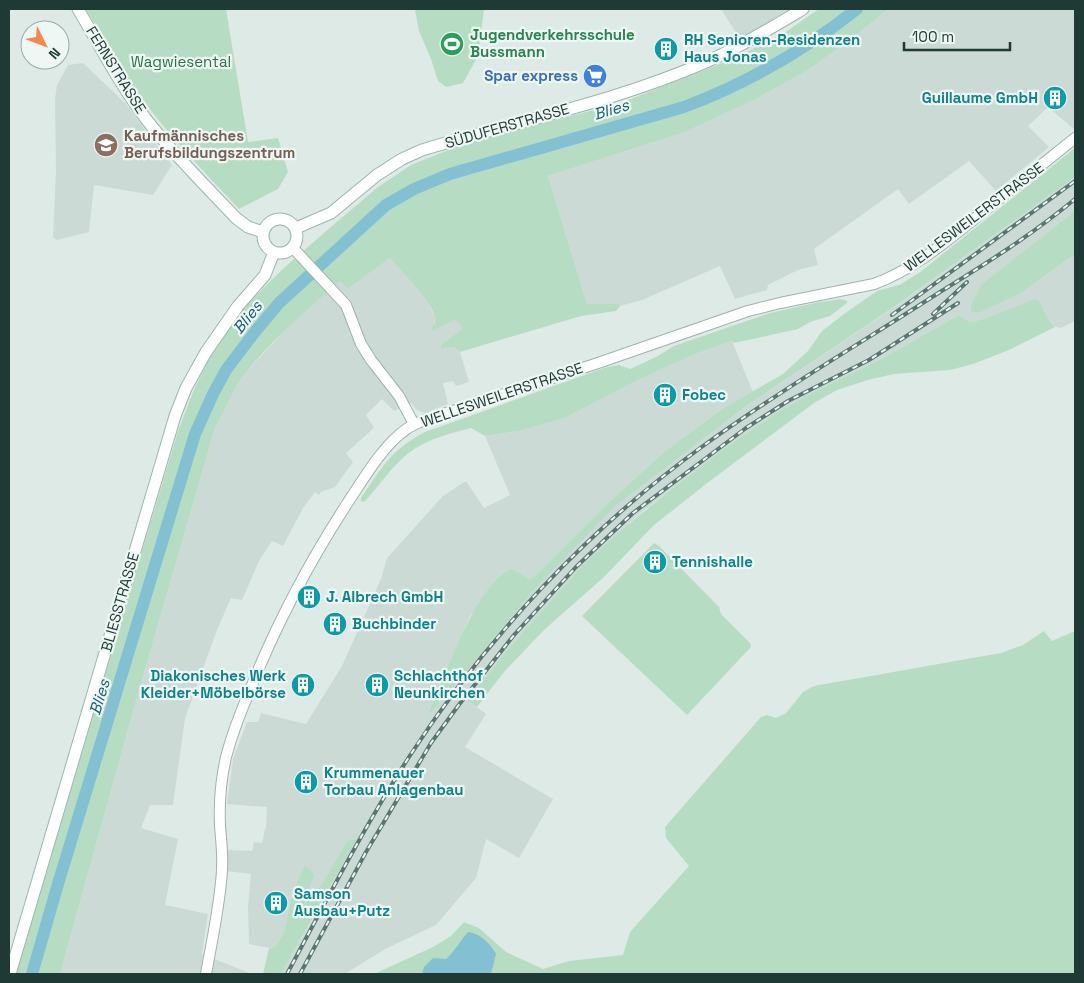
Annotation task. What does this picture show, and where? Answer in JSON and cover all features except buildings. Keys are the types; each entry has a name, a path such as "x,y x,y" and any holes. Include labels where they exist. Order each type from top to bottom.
{"main road":[{"name":"FERNSTRASSE","path":"78,9 122,85 167,145 236,218 248,227 263,232"},
{"name":"SÜDUFERSTRASSE","path":"296,228 331,213 377,175 402,159 440,144 596,102 663,79 724,54 802,9"},
{"path":"279,218 291,222 296,228 297,239 293,248 282,253 274,252 266,247 263,232 270,222 279,218"},
{"name":"BLIESSTRASSE","path":"10,974 175,416 186,388 206,352 238,306 265,275 274,252"}],"street":[{"name":"WELLESWEILERSTRASSE","path":"206,974 222,872 223,848 220,808 222,781 226,757 241,712 282,617 331,528 365,477 400,434 414,424 748,311 874,284 889,279 907,270 938,248 1075,138"},
{"path":"293,248 346,305 361,344 399,396 414,424"}],"shaded area":[{"path":"721,9 791,9 741,41"},
{"path":"888,9 1075,9 1075,130 1048,107 1028,126 1049,147 996,191 969,161 909,204 898,189 814,249 818,265 798,270 768,285 767,290 735,299 720,266 642,300 620,306 619,304 587,304 548,176 685,132 756,99 808,70 854,37"},
{"name":"Kaufmännisches Berufsbildungszentrum","path":"83,63 125,103 172,165 153,195 94,185 89,232 57,240 53,237 56,172 55,99 57,85 65,70 70,70 70,65"},
{"path":"1075,177 1075,211 983,284 979,313 1021,293 1075,254 1075,321 1061,328 1055,327 1050,322 1039,301 970,322 959,315 881,359 806,396 726,447 643,511 579,569 505,653 467,700 486,714 465,747 553,799 519,858 486,839 476,878 436,925 385,949 345,974 281,974 335,880 347,841 316,895 307,897 293,891 284,932 275,947 269,948 249,944 248,907 251,874 226,871 227,850 252,851 254,842 262,843 266,828 267,807 227,804 233,759 247,722 258,722 261,713 306,724 342,666 381,579 387,558 443,496 466,481 484,508 510,495 485,436 519,431 565,418 636,381 695,354 732,341 753,392 722,409 665,451 609,502 535,576 529,579 513,569 470,616 436,698 429,709 430,712 534,590 616,506 745,407 898,305"},
{"path":"390,258 414,283 428,303 435,318 434,325 440,327 455,320 462,326 463,329 442,344 443,348 457,347 469,382 456,386 453,381 443,383 448,404 425,413 417,410 411,403 394,411 382,399 366,415 374,428 346,453 353,462 335,487 321,492 319,495 315,492 303,508 283,546 272,541 259,561 242,600 231,598 217,630 185,718 173,805 150,805 141,828 178,839 165,905 208,914 202,954 252,974 60,974 215,428 228,399 247,371 289,326 340,280 348,289"}],"green space":[{"name":"Wagwiesental","path":"86,9 226,9 248,142 278,138 288,172 278,189 239,209 184,150 145,103 121,68"},
{"name":"Jugendverkehrsschule Bussmann","path":"484,9 478,56 463,83 446,87 438,81 419,31 415,10"},
{"path":"819,9 888,9 854,37 808,70 756,99 685,132 548,176 587,304 619,304 620,306 616,311 581,316 460,352 452,347 443,349 440,347 442,344 462,329 462,326 455,320 432,331 435,318 429,304 390,258 348,289 340,281 281,335 248,370 234,391 215,428 60,974 16,974 178,431 193,392 211,355 245,306 286,266 332,226 378,187 411,165 471,141 618,104 735,58 787,31"},
{"path":"1075,148 1075,177 897,305 745,407 616,506 534,590 437,706 429,712 469,620 490,587 501,575 513,569 529,579 535,576 609,502 665,451 722,409 783,374 808,351 822,331 877,291 899,285 919,273"},
{"path":"1075,211 1075,254 1021,293 979,313 971,311 971,305 982,284"},
{"path":"840,299 847,301 847,303 830,316 810,322 798,329 734,343 732,341 695,354 636,381 565,418 519,431 485,436 471,428 434,439 406,455 368,498 364,502 361,501 361,498 388,460 413,439 425,432 607,367 619,365 630,369 674,346 770,313"},
{"path":"1035,299 1039,301 1050,322 1055,327 1009,350 973,364 950,370 894,374 868,380 837,390 814,403 654,525 604,577 545,629 504,672 477,707 467,700 505,653 579,569 615,535 726,447 806,396 881,359 959,315 970,322 984,319"},
{"path":"654,543 719,607 721,614 750,643 751,647 687,715 582,616"},
{"path":"1044,631 1052,641 1075,631 1075,974 374,974 433,947 451,936 464,922 479,928 506,952 543,969 569,961 623,955 630,932 689,866 666,838 665,827 761,717 767,715 776,718 786,713 803,692 814,686 1001,653 1023,645"},
{"path":"357,839 281,974 263,974 269,948 275,947 284,932 293,891 305,866 314,874 307,897 316,894 347,841"}],"water":[{"path":"468,932 477,934 485,940 496,954 491,974 422,974 424,967 433,958 446,959"}],"waterway":[{"name":"Blies","path":"32,974 195,434 226,370 279,303 386,205 414,189 450,174 684,107 707,98 730,88 796,52 857,9"}],"railway":[{"path":"892,315 1075,181"},
{"path":"287,974 376,810 439,713 506,628 580,550 619,513 703,446 791,387 1009,248 1075,199"},
{"path":"933,314 967,282"},
{"path":"300,974 366,852 431,743 514,635 576,567 633,513 746,428 788,401 869,360 958,303"}],"place":[{"name":"Jugendverkehrsschule Bussmann","path":"452,44"},
{"name":"RH Senioren-Residenzen Haus Jonas","path":"666,49"},
{"name":"Spar express","path":"595,76"},
{"name":"Guillaume GmbH","path":"1055,98"},
{"name":"Kaufmännisches Berufsbildungszentrum","path":"106,145"},
{"name":"Fobec","path":"665,395"},
{"name":"Tennishalle","path":"655,562"},
{"name":"J. Albrech GmbH","path":"309,597"},
{"name":"Buchbinder","path":"335,624"},
{"name":"Diakonisches Werk Kleider+Möbelbörse","path":"303,685"},
{"name":"Schlachthof Neunkirchen","path":"377,685"},
{"name":"Krummenauer Torbau Anlagenbau","path":"306,782"},
{"name":"Samson Ausbau+Putz","path":"276,903"}]}
